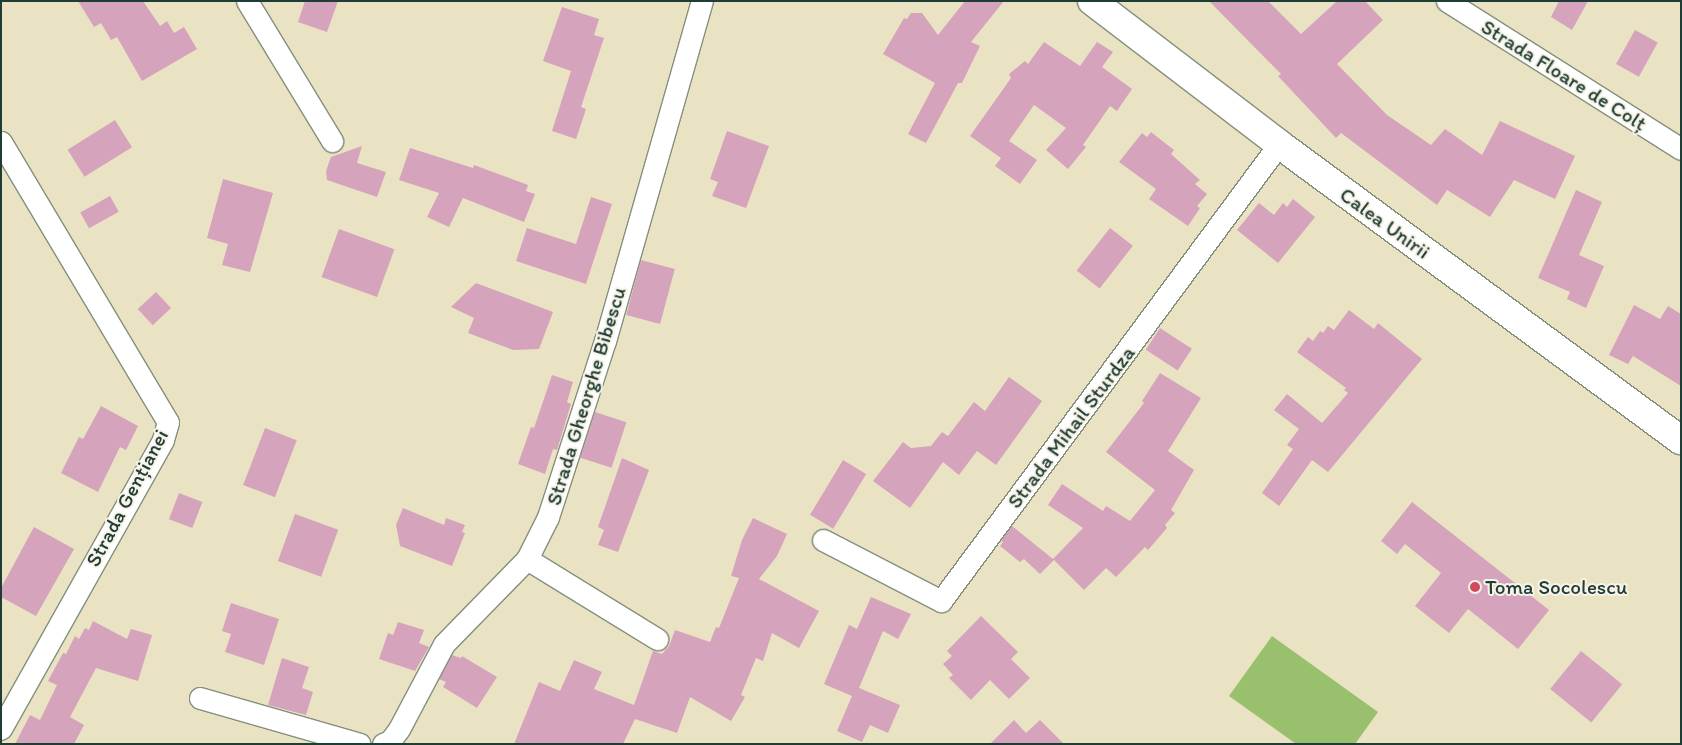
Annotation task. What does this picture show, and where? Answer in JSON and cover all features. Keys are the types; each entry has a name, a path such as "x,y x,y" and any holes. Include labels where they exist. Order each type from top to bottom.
{"main road":[{"name":"Calea Unirii","path":"1092,1 1279,144 1681,440"}],"street":[{"path":"247,1 332,141"},
{"name":"Strada Gheorghe Bibescu","path":"383,744 390,741 399,729 444,644 527,559 548,517 604,341 702,1"},
{"name":"Strada Floare de Colț","path":"1447,1 1681,149"},
{"name":"Strada Gențianei","path":"1,142 168,422 163,440 1,729"},
{"name":"Strada Mihail Sturdza","path":"823,540 941,601 1279,144"},
{"path":"527,559 658,639"},
{"path":"200,698 360,744"}],"green space":[{"path":"1272,636 1378,712 1355,744 1296,744 1229,696"}],"building":[{"path":"78,1 143,1 160,26 167,21 174,33 184,27 197,49 142,81 117,37 111,40 101,23 94,27"},
{"path":"305,1 338,1 327,32 298,22"},
{"path":"965,1 1004,1 971,42 980,46 962,83 958,83 926,143 908,134 935,83 883,54 904,18 907,19 911,13 922,13 938,35"},
{"path":"1209,1 1268,1 1301,34 1337,1 1365,1 1383,20 1337,64 1387,115 1431,145 1445,129 1482,155 1500,121 1575,156 1555,199 1514,180 1490,217 1447,190 1437,205 1341,133 1336,138 1278,76 1281,74"},
{"path":"1559,1 1588,1 1572,30 1551,17"},
{"path":"562,7 599,19 594,35 604,38 581,107 586,109 576,139 552,131 571,71 543,61"},
{"path":"1635,30 1658,43 1639,77 1616,64"},
{"path":"1044,42 1080,66 1097,42 1113,52 1102,67 1132,89 1117,111 1110,106 1083,145 1086,147 1068,169 1046,150 1066,128 1034,105 1009,141 1037,160 1020,184 995,166 1001,158 970,136 1011,78 1009,74 1025,61 1028,64"},
{"path":"115,120 132,147 84,177 68,150"},
{"path":"727,131 769,146 746,208 712,196 718,182 710,179"},
{"path":"1151,132 1174,150 1171,154 1200,180 1195,184 1207,194 1197,206 1200,208 1188,226 1149,199 1156,189 1119,162 1142,133 1147,137"},
{"path":"362,146 357,163 386,172 377,197 327,180 326,171 331,157"},
{"path":"410,148 473,168 474,165 528,185 526,191 535,194 524,222 463,198 449,227 427,217 439,193 399,180"},
{"path":"223,179 273,193 250,272 222,265 228,244 207,238"},
{"path":"1576,190 1602,202 1579,255 1604,266 1586,308 1567,299 1570,292 1538,278"},
{"path":"110,196 119,212 89,228 80,212"},
{"path":"591,197 612,204 586,284 516,261 527,228 576,244"},
{"path":"1293,199 1315,217 1278,263 1237,230 1259,203 1274,215 1283,203 1287,207"},
{"path":"1110,228 1133,246 1100,288 1077,271"},
{"path":"339,229 394,249 377,297 322,277"},
{"path":"641,260 675,269 660,324 626,315"},
{"path":"476,283 553,312 539,349 513,350 468,333 474,318 451,307"},
{"path":"156,292 171,308 153,325 138,309"},
{"path":"1634,305 1660,319 1668,306 1681,314 1681,386 1633,356 1628,364 1609,355"},
{"path":"1349,310 1374,329 1378,323 1422,359 1328,472 1312,460 1279,506 1262,493 1293,449 1287,445 1299,429 1274,410 1287,394 1322,423 1348,393 1344,390 1346,388 1297,352 1308,337 1313,341 1320,331 1323,333 1328,326 1334,330"},
{"path":"1160,328 1192,349 1178,371 1146,350"},
{"path":"1160,373 1201,398 1168,451 1194,470 1171,510 1175,513 1165,525 1167,528 1148,550 1145,547 1116,577 1106,568 1084,590 1054,560 1040,574 1024,559 1020,562 1000,546 1003,542 1001,541 1012,526 1053,559 1083,528 1048,505 1062,484 1103,511 1106,506 1130,521 1155,490 1106,452 1144,403 1142,401"},
{"path":"552,375 573,382 567,402 571,404 557,450 553,449 545,474 518,464 531,427 534,428"},
{"path":"1009,377 1042,401 996,465 977,451 959,475 943,462 910,508 873,481 903,442 911,448 931,446 942,432 948,436 974,402 985,411"},
{"path":"101,406 138,426 126,450 120,447 98,492 61,473 79,437 83,439"},
{"path":"595,412 626,422 612,468 580,458"},
{"path":"265,428 297,440 275,497 243,485"},
{"path":"622,458 649,470 618,552 598,545 604,530 598,527"},
{"path":"843,460 866,474 833,529 810,515"},
{"path":"179,493 202,502 192,528 169,519"},
{"name":"Toma Socolescu","path":"1412,502 1549,610 1518,649 1468,609 1449,633 1415,606 1441,573 1405,544 1397,554 1381,541"},
{"path":"403,508 444,525 446,518 465,525 462,532 465,533 452,566 400,546 396,525"},
{"path":"295,514 338,530 321,577 278,561"},
{"path":"753,518 787,534 777,556 759,579 819,611 799,648 772,633 763,661 756,658 741,695 745,697 731,721 690,697 677,733 635,719 623,744 514,744 539,682 560,691 574,660 602,672 594,689 634,705 653,651 662,654 669,646 675,630 710,642 716,627 719,628 739,578 731,576 742,540"},
{"path":"34,527 74,549 36,616 1,597 1,588"},
{"path":"871,597 911,614 898,639 883,631 859,688 900,705 888,733 870,725 862,742 837,731 852,696 824,684 849,625 857,629"},
{"path":"231,603 279,619 264,665 225,652 231,634 222,631"},
{"path":"981,616 1018,652 1011,659 1030,678 1009,699 990,680 971,700 949,678 953,675 943,664 952,656 947,651"},
{"path":"93,621 127,639 131,629 152,635 138,681 96,668 70,717 84,725 74,744 15,744 30,715 40,720 57,685 48,681 63,653 66,654 75,636 79,639 85,628 89,630"},
{"path":"398,622 424,630 419,643 429,647 415,671 379,659 388,633 393,635"},
{"path":"1581,651 1622,684 1591,722 1550,689"},
{"path":"452,655 461,658 462,656 497,677 477,708 443,687 446,682 439,679"},
{"path":"282,658 309,667 302,688 313,692 306,715 268,705"},
{"path":"1014,720 1026,733 1040,720 1064,744 990,744"}],"place":[{"name":"Toma Socolescu","path":"1475,587"}]}
